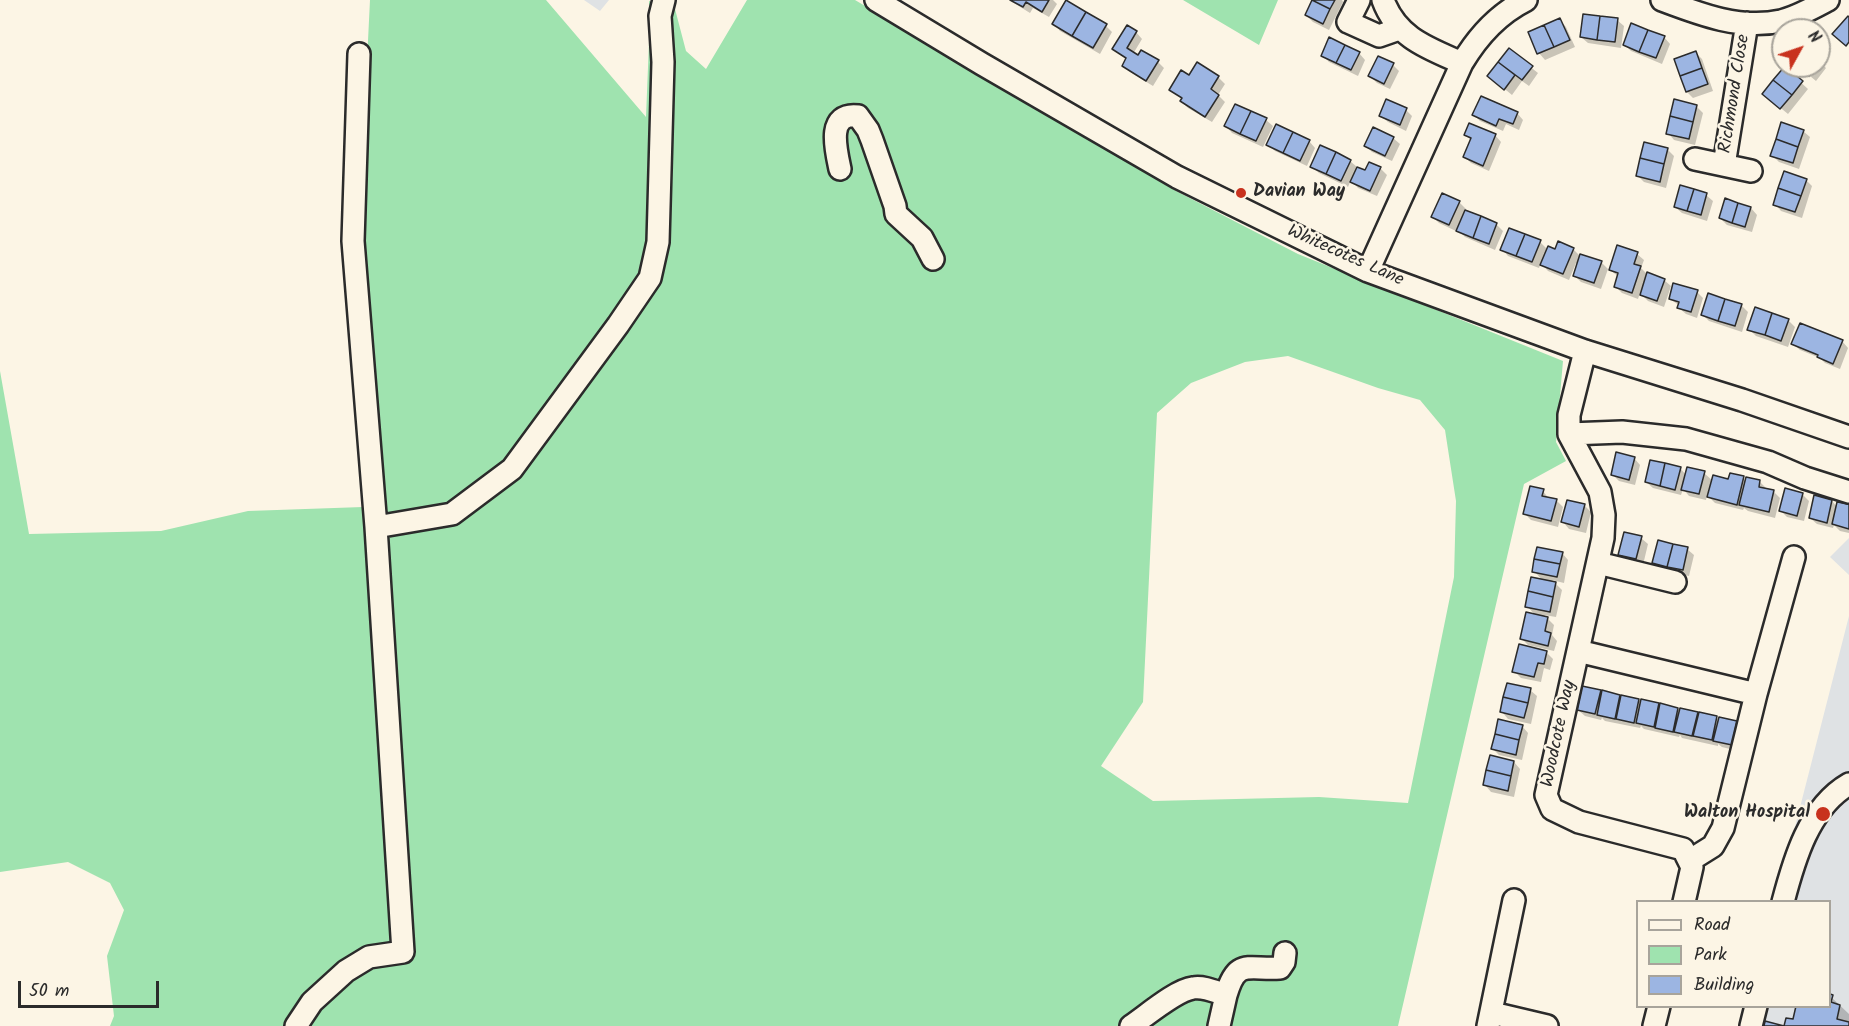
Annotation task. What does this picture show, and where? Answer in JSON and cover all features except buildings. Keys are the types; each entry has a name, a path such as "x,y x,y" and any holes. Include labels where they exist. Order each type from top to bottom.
{"street":[{"path":"376,527 452,514 512,469 618,326 650,278 658,242 663,62 660,16 664,0"},
{"name":"Whitecotes Lane","path":"876,0 1177,177 1368,271 1585,351 1742,400 1849,437"},
{"path":"1359,0 1348,22 1379,36 1400,29"},
{"path":"1383,0 1388,14 1400,29 1419,43 1462,63"},
{"path":"1368,271 1462,63 1472,46 1501,15 1526,0"},
{"path":"1662,0 1718,20 1747,23 1780,21 1828,0"},
{"name":"Richmond Close","path":"1724,165 1747,23"},
{"path":"296,1026 312,1002 346,971 369,957 403,952 376,527 353,241 359,54"},
{"path":"840,169 836,129 840,119 849,115 858,116 868,130 877,152 896,214 922,238 933,259"},
{"name":"Richmond Close","path":"1695,159 1751,171"},
{"path":"1585,351 1569,415 1569,434 1622,432 1686,439 1768,462 1805,478 1849,492"},
{"name":"Woodcote Way","path":"1569,434 1600,492 1604,515 1603,538 1546,795 1552,809 1579,822 1683,849 1689,861"},
{"path":"1684,900 1692,867 1689,861 1713,846 1724,828 1756,694 1794,557"},
{"path":"1598,563 1675,582"},
{"path":"1578,651 1756,694"},
{"path":"1784,900 1800,845 1824,804 1849,784"},
{"path":"1514,900 1490,1019 1547,1026"},
{"path":"1219,1026 1226,995 1234,974 1241,969 1280,968 1284,962 1285,953"},
{"path":"1131,1026 1181,992 1194,987 1226,995"},
{"path":"1654,1026 1658,1008"},
{"path":"1751,1026 1756,1008"}],"shaded area":[{"path":"584,0 609,0 600,11"},
{"path":"1849,538 1849,575 1830,557"},
{"name":"Walton Hospital","path":"1849,616 1849,1026 1745,1026 1750,1008 1831,1008 1831,900 1776,900"}],"green space":[{"path":"370,0 546,0 646,117 649,1 675,9 686,51 706,69 747,0 855,0 1176,191 1298,254 1563,361 1556,442 1566,461 1524,484 1398,1026 110,1026 114,1016 107,956 124,910 110,883 68,862 0,872 0,371 29,534 161,531 248,511 363,507 386,510 376,444 358,244","holes":["1288,356 1378,388 1420,400 1445,430 1456,501 1454,577 1408,803 1319,797 1153,801 1101,766 1143,702 1157,413 1191,383 1245,362"]},
{"path":"1183,0 1278,0 1259,45"}],"place":[{"name":"Davian Way","path":"1241,193"},
{"name":"Walton Hospital","path":"1823,814"}]}
